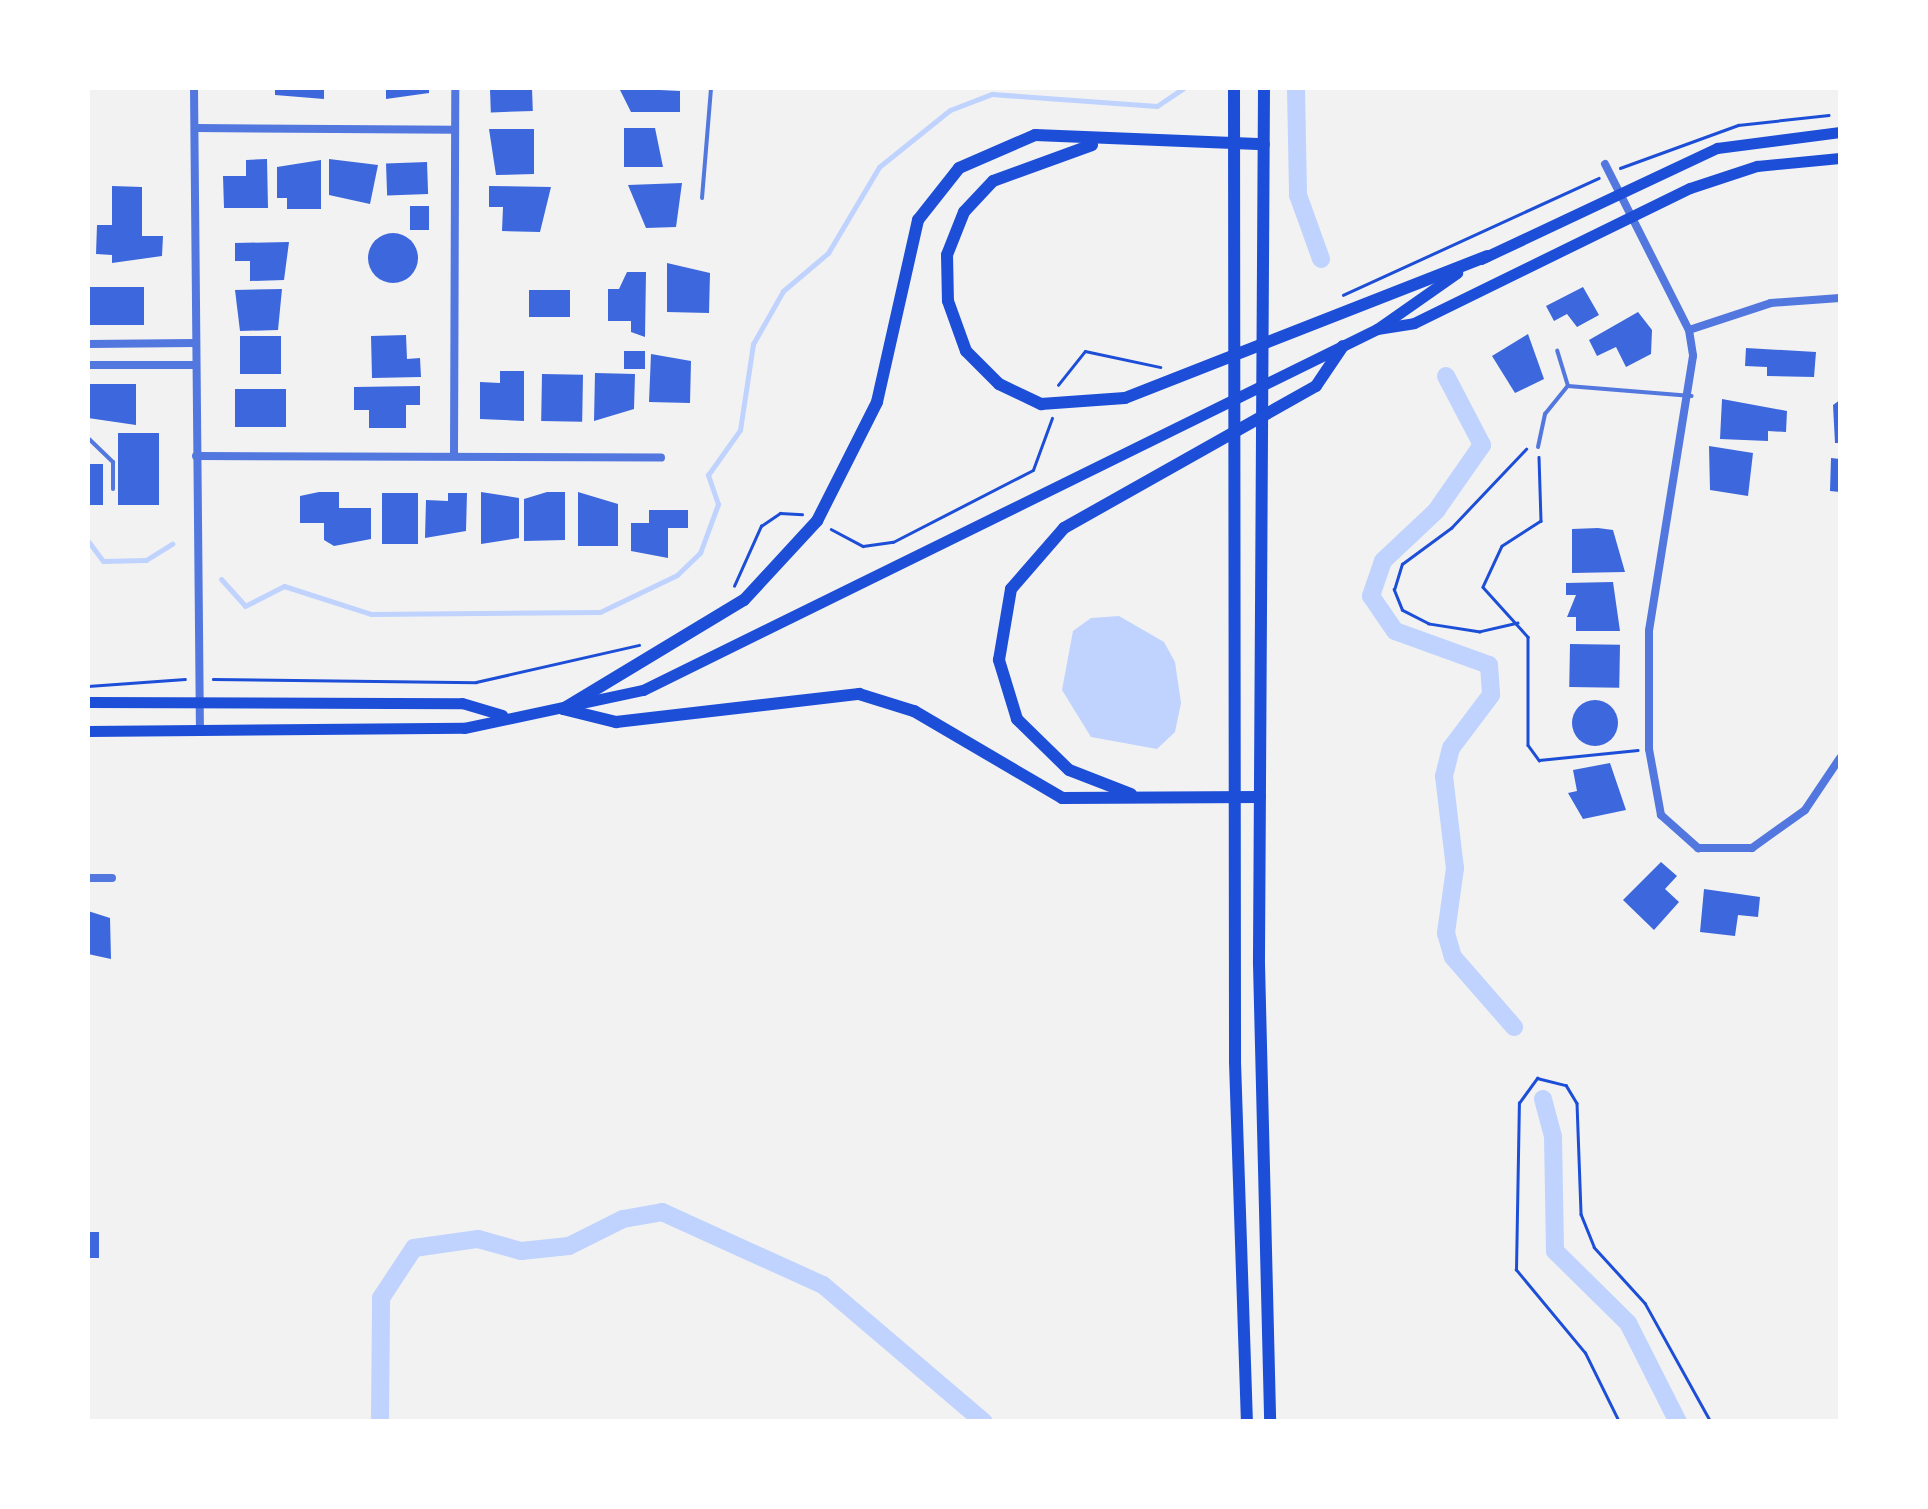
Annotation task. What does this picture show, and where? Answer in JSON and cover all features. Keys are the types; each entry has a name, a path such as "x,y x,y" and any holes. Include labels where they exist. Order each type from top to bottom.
{"main road":[{"path":"1234,88 1233,797 1247,1422"},
{"path":"1264,88 1260,797 1270,1422"},
{"path":"1378,329 1402,304 1486,256 1618,190 1717,148 1840,132"},
{"path":"563,709 615,671 725,614 818,521 870,424 912,234 948,178 1010,140 1264,144"},
{"path":"1099,144 1017,166 973,201 947,255 954,328 988,376 1054,407 1107,403 1175,372 1486,256"},
{"path":"88,731 464,728 502,714 563,709 717,660 1378,329 1414,323 1631,216 1757,166 1840,158"},
{"path":"1138,796 1069,770 1031,738 1002,683 1000,623 1043,544 1316,386 1343,346"},
{"path":"563,709 616,722 859,694 914,711 1062,798 1260,797"},
{"path":"88,702 462,703 502,714"}],"street":[{"path":"194,88 200,731"},
{"path":"454,456 455,88"},
{"path":"195,128 455,130"},
{"path":"1605,164 1689,330 1692,396 1654,576 1648,749 1661,815 1698,848 1723,853 1777,835 1840,758"},
{"path":"1689,330 1771,303 1840,298"},
{"path":"88,344 194,343"},
{"path":"88,365 195,365"},
{"path":"196,456 661,458"},
{"path":"88,878 112,878"}],"lane":[{"path":"702,198 711,88"},
{"path":"1557,351 1568,386"},
{"path":"1568,386 1692,396"},
{"path":"1538,446 1546,414 1568,386"},
{"path":"88,438 113,462 113,489"}],"path":[{"path":"1633,162 1738,125 1840,114"},
{"path":"1332,300 1588,183"},
{"path":"1055,400 1068,365 1085,351 1175,372"},
{"path":"824,525 862,546 893,542 1033,470 1053,414"},
{"path":"1538,446 1541,520 1502,546 1484,577 1490,598 1528,637 1532,754 1552,761 1648,749"},
{"path":"1518,623 1480,632 1414,620 1397,602 1395,577 1484,484 1538,446"},
{"path":"728,593 769,518 812,518"},
{"path":"221,679 476,682 644,642"},
{"path":"88,686 182,679"},
{"path":"1619,1422 1585,1352 1516,1270 1519,1103 1537,1078 1566,1085 1577,1103 1581,1214 1594,1247 1645,1304 1711,1422"}],"water":[{"path":"1119,616 1164,642 1175,662 1181,703 1175,732 1157,749 1091,737 1062,690 1073,631 1091,618"}],"building":[{"path":"275,88 324,88 324,99 275,95"},
{"path":"386,88 429,88 429,93 386,99"},
{"path":"532,88 533,111 491,112 490,89"},
{"path":"619,88 680,91 680,112 631,112"},
{"path":"624,128 655,128 663,167 624,167"},
{"path":"489,129 534,129 534,174 496,175"},
{"path":"267,159 268,208 224,208 223,176 246,176 246,160"},
{"path":"329,159 378,165 370,204 329,195"},
{"path":"321,160 321,209 287,209 287,198 277,198 277,167"},
{"path":"427,162 428,194 387,195 386,163"},
{"path":"682,183 676,227 646,228 628,185"},
{"path":"112,186 142,187 142,236 163,236 162,256 112,263 112,255 96,254 97,225 112,225"},
{"path":"489,186 551,187 540,232 502,231 503,207 489,207"},
{"path":"410,206 429,206 429,230 410,230"},
{"path":"393,233 411,240 418,258 411,276 393,283 375,276 368,258 375,240"},
{"path":"289,242 284,280 250,281 250,261 235,261 235,243"},
{"path":"667,263 710,273 709,313 667,312"},
{"path":"627,272 646,272 645,337 631,332 631,321 608,321 608,289 619,289"},
{"path":"88,287 144,287 144,325 88,325"},
{"path":"1583,287 1599,315 1577,327 1567,314 1554,321 1546,306"},
{"path":"282,289 278,330 240,331 235,290"},
{"path":"529,290 570,290 570,317 529,317"},
{"path":"1638,312 1652,330 1651,354 1626,367 1616,347 1597,356 1589,340"},
{"path":"1528,334 1544,379 1515,393 1492,356"},
{"path":"406,335 407,359 420,358 421,377 372,378 371,336"},
{"path":"240,336 281,336 281,374 240,374"},
{"path":"1746,348 1816,352 1814,377 1767,376 1767,367 1745,366"},
{"path":"624,351 645,351 645,369 624,369"},
{"path":"651,354 691,361 690,403 649,402"},
{"path":"500,371 524,371 524,421 480,419 480,382 500,383"},
{"path":"595,373 635,374 634,409 594,421"},
{"path":"542,374 583,375 582,422 541,421"},
{"path":"88,384 136,384 136,425 88,418"},
{"path":"420,386 420,405 406,405 406,428 369,428 369,410 354,410 354,387"},
{"path":"235,389 286,389 286,427 235,427"},
{"path":"1722,399 1787,411 1786,432 1768,431 1768,441 1720,439"},
{"path":"1840,400 1840,443 1835,443 1833,405"},
{"path":"118,433 159,433 159,505 118,505"},
{"path":"1709,446 1753,453 1748,496 1710,490"},
{"path":"1831,458 1840,459 1840,492 1830,491"},
{"path":"88,464 103,464 103,505 88,505"},
{"path":"339,492 339,508 371,508 371,539 334,546 324,540 324,523 300,523 300,496"},
{"path":"481,492 519,498 519,538 481,544"},
{"path":"547,492 565,492 565,540 524,541 524,499"},
{"path":"578,492 618,504 618,546 578,546"},
{"path":"382,493 418,493 418,544 382,544"},
{"path":"448,493 467,493 466,531 425,538 426,500 448,501"},
{"path":"649,510 688,510 688,528 668,528 668,558 631,551 631,523 649,523"},
{"path":"1572,529 1613,530 1625,572 1572,573"},
{"path":"1613,582 1620,631 1576,631 1576,617 1567,617 1576,595 1566,595 1566,583"},
{"path":"1570,644 1620,645 1619,688 1569,687"},
{"path":"1595,700 1611,707 1618,723 1611,739 1595,746 1579,739 1572,723 1579,707"},
{"path":"1610,763 1626,810 1583,819 1568,793 1577,791 1573,770"},
{"path":"1661,862 1677,876 1665,889 1679,902 1654,930 1623,900"},
{"path":"1704,889 1760,897 1758,917 1738,915 1735,936 1700,932"},
{"path":"88,911 110,918 111,959 88,954"},
{"path":"88,1232 99,1232 99,1258 88,1258"}],"waterway":[{"path":"221,579 245,606 284,586 371,614 600,612 677,575 700,553 718,504 708,475 740,430 753,344 783,291 828,253 879,167 950,110 992,94 1157,106 1184,88"},
{"path":"1296,88 1298,195 1321,259"},
{"path":"1446,376 1482,445 1436,511 1383,561 1371,596 1395,631 1489,665 1491,695 1451,748 1444,776 1455,868 1446,933 1453,957 1514,1027"},
{"path":"88,541 103,561 146,560 172,544"},
{"path":"1543,1099 1553,1136 1555,1251 1628,1323 1678,1422"},
{"path":"380,1422 381,1298 414,1248 478,1239 521,1251 569,1246 623,1219 662,1212 823,1285 984,1422"}]}
